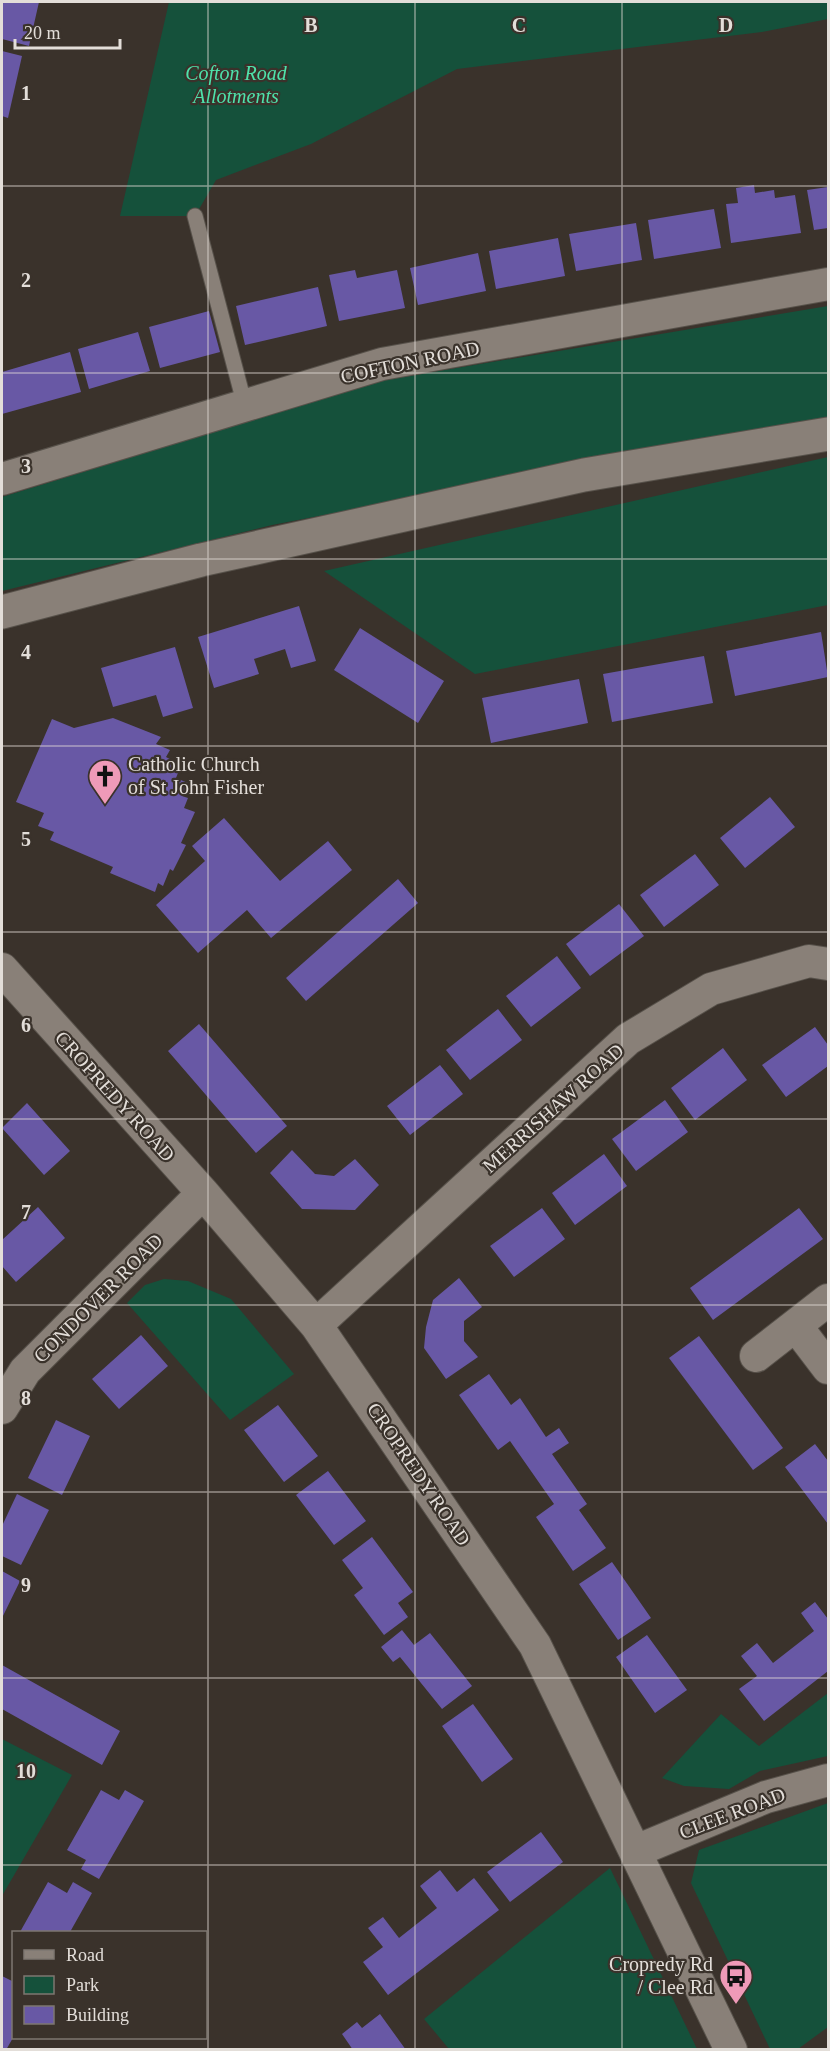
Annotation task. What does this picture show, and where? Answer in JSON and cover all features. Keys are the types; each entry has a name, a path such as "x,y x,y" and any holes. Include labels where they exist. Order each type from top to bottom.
{"street":[{"name":"COFTON ROAD","path":"2,478 382,364 828,284"},
{"path":"2,612 201,560 584,475 828,434"},
{"name":"MERRISHAW ROAD","path":"316,1324 628,1040 711,989 809,961 828,964"},
{"name":"CROPREDY ROAD","path":"2,969 203,1193 316,1324 536,1645 731,2049"},
{"name":"CONDOVER ROAD","path":"2,1408 25,1371 203,1193"},
{"path":"756,1356 828,1300"},
{"path":"796,1326 828,1368"},
{"name":"CLEE ROAD","path":"636,1851 766,1797 828,1780"}],"lane":[{"path":"195,216 244,406"}],"green space":[{"name":"Cofton Road Allotments","path":"169,2 828,2 828,19 762,32 457,69 311,144 216,180 195,216 120,216"},
{"path":"828,306 828,418 272,525 2,591 2,497 379,381"},
{"path":"828,457 828,605 475,674 324,571"},
{"path":"164,1279 188,1281 231,1299 294,1374 230,1420 127,1303 145,1285"},
{"path":"828,1693 828,1756 760,1771 729,1789 684,1786 662,1778 721,1714 759,1746"},
{"path":"2,1739 72,1775 2,1896"},
{"path":"828,1803 828,2027 798,2049 770,2049 691,1883 699,1850"},
{"path":"610,1868 697,2049 449,2049 424,2019"}],"building":[{"path":"2,2 39,2 29,46 2,39"},
{"path":"2,51 22,56 8,118 2,116"},
{"path":"754,185 755,193 774,190 775,198 795,195 801,233 731,243 726,204 738,203 736,188"},
{"path":"828,187 828,228 814,230 807,190"},
{"path":"714,209 721,248 654,259 648,220"},
{"path":"636,223 642,260 576,271 569,234"},
{"path":"558,238 565,276 496,289 489,251"},
{"path":"478,253 486,291 418,305 410,268"},
{"path":"355,270 357,278 397,270 405,308 339,321 329,275"},
{"path":"318,287 327,326 245,345 236,306"},
{"path":"209,311 220,352 160,368 149,327"},
{"path":"138,332 150,371 89,389 78,349"},
{"path":"70,352 81,392 2,414 2,372"},
{"path":"299,606 316,661 291,668 285,649 254,659 259,674 214,688 198,637"},
{"path":"360,628 444,681 418,723 334,670"},
{"path":"821,632 828,677 735,696 726,651"},
{"path":"175,647 193,708 163,717 156,695 113,707 101,668"},
{"path":"704,656 713,703 612,722 603,674"},
{"path":"579,679 588,723 491,743 482,698"},
{"name":"Catholic Church of St John Fisher","path":"113,718 161,737 156,744 170,750 166,757 181,765 176,778 188,783 182,796 188,798 184,808 195,812 181,843 186,845 173,871 170,869 163,886 158,883 155,892 110,873 113,867 50,840 54,832 38,826 44,813 16,802 52,719 74,728"},
{"path":"770,797 795,827 745,868 720,838"},
{"path":"224,818 280,881 328,841 352,870 271,938 247,910 198,953 156,905 205,861 192,846"},
{"path":"695,854 719,885 664,927 640,895"},
{"path":"398,879 418,903 306,1001 286,978"},
{"path":"619,904 644,936 590,976 566,944"},
{"path":"557,956 581,988 531,1027 506,996"},
{"path":"498,1009 522,1040 470,1080 446,1050"},
{"path":"199,1024 287,1126 256,1153 168,1051"},
{"path":"815,1027 828,1045 828,1066 786,1097 762,1065"},
{"path":"723,1048 747,1080 695,1120 671,1088"},
{"path":"440,1065 463,1094 410,1135 387,1106"},
{"path":"665,1100 688,1132 636,1171 612,1139"},
{"path":"27,1103 70,1151 44,1175 2,1128"},
{"path":"292,1150 315,1174 334,1176 355,1159 379,1185 355,1210 302,1209 270,1173"},
{"path":"604,1154 627,1186 575,1225 552,1193"},
{"path":"38,1207 65,1238 16,1282 2,1266 2,1240"},
{"path":"542,1208 565,1239 514,1277 490,1246"},
{"path":"799,1208 823,1239 713,1320 690,1288"},
{"path":"459,1278 482,1307 464,1321 464,1341 478,1357 446,1379 424,1348 426,1327 433,1300"},
{"path":"141,1335 168,1366 119,1409 92,1379"},
{"path":"699,1336 783,1448 753,1470 669,1358"},
{"path":"489,1374 511,1405 520,1398 546,1437 559,1428 569,1443 552,1454 587,1504 579,1510 606,1548 573,1571 536,1517 554,1504 510,1441 498,1450 459,1395"},
{"path":"278,1405 318,1456 284,1482 244,1430"},
{"path":"56,1420 90,1436 62,1495 28,1478"},
{"path":"815,1444 828,1461 828,1524 785,1467"},
{"path":"328,1471 366,1521 334,1545 296,1495"},
{"path":"17,1494 49,1510 21,1565 2,1556 2,1526"},
{"path":"372,1537 413,1592 398,1603 408,1617 384,1635 354,1595 363,1588 342,1560"},
{"path":"612,1562 651,1618 618,1640 579,1584"},
{"path":"2,1571 20,1581 2,1618"},
{"path":"815,1602 828,1619 828,1671 764,1721 739,1689 757,1676 741,1656 757,1643 773,1663 814,1631 801,1613"},
{"path":"402,1630 414,1645 430,1633 472,1686 442,1709 400,1657 393,1662 381,1647"},
{"path":"647,1635 687,1690 655,1713 616,1657"},
{"path":"2,1665 120,1731 102,1765 2,1709"},
{"path":"473,1704 513,1759 482,1782 442,1726"},
{"path":"101,1790 119,1800 125,1790 144,1801 99,1879 81,1869 86,1860 67,1850"},
{"path":"541,1832 563,1862 510,1902 487,1872"},
{"path":"440,1870 457,1892 474,1878 499,1910 388,1995 363,1962 383,1947 368,1928 383,1917 399,1938 437,1908 420,1886"},
{"path":"48,1882 67,1893 73,1882 92,1893 71,1931 21,1931"},
{"path":"2,1976 12,1981 12,2039 6,2050 2,2050"},
{"path":"380,2014 406,2050 353,2050 342,2034 357,2022 362,2028"}],"place":[{"name":"Catholic Church of St John Fisher","path":"105,805"},
{"name":"Cropredy Rd / Clee Rd","path":"736,2005"}]}
